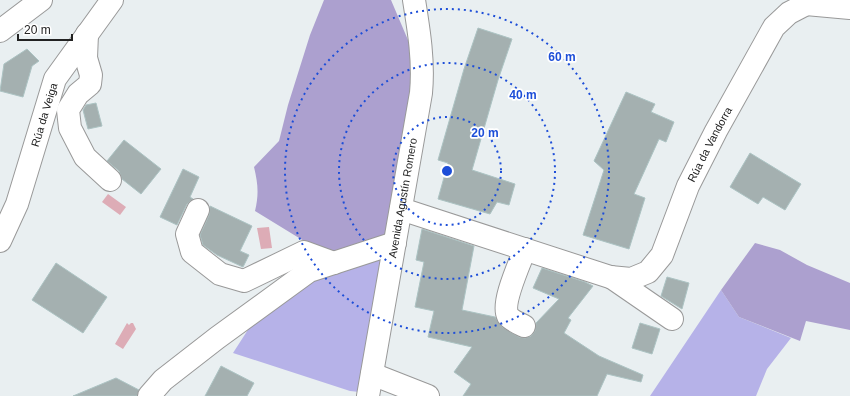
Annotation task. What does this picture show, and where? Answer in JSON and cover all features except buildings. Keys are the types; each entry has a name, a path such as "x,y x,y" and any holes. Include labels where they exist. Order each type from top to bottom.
{"street":[{"path":"0,31 41,0"},
{"name":"Rúa da Veiga","path":"1,233 17,204 55,78 112,0"},
{"name":"Avenida Agustín Romero","path":"368,396 416,124 422,78 421,49 414,0"},
{"path":"810,2 850,8"},
{"name":"Rúa da Vandorra","path":"401,209 610,277 631,279 648,272 662,255 688,186 774,27 789,13 810,2"},
{"path":"87,34 86,58 92,74 90,84 78,94 68,110 70,128 85,157 110,180"},
{"path":"198,210 187,234 192,252 220,274 244,281 304,252 334,263"},
{"path":"149,396 163,380 304,274 309,271 395,243"},
{"path":"524,326 509,316 506,309 507,298 525,249"},
{"name":"Rúa da Vandorra","path":"610,277 672,319"},
{"path":"372,374 401,391 428,396"}],"shaded area":[{"path":"324,0 391,0 422,73 395,243 309,271 317,249 255,211 258,189 254,167 279,141 288,105 310,35"},
{"path":"108,194 126,207 120,215 102,202"},
{"path":"269,227 272,248 261,249 257,228"},
{"path":"395,243 369,393 350,391 233,353 251,325 309,271"},
{"path":"755,243 780,250 807,265 850,283 850,330 806,321 800,341 739,317 721,290"},
{"path":"721,290 739,317 791,338 767,369 756,396 650,396"},
{"path":"127,323 129,325 133,323 136,329 123,349 115,344"}]}
